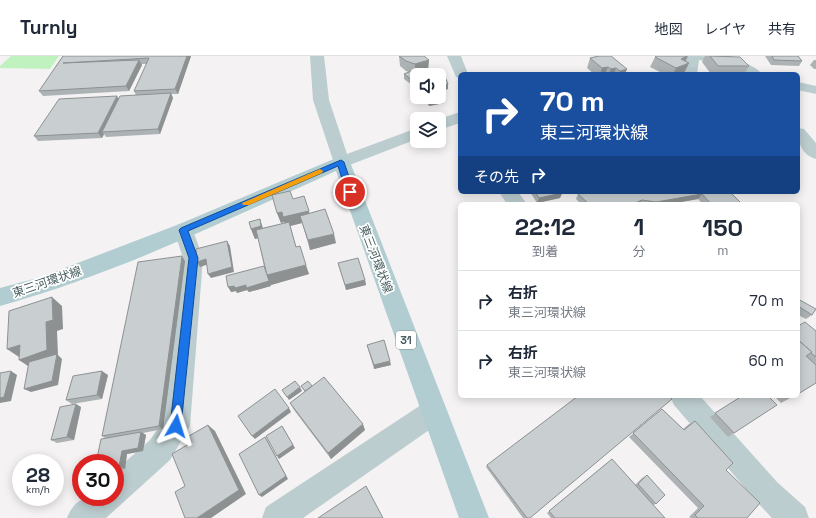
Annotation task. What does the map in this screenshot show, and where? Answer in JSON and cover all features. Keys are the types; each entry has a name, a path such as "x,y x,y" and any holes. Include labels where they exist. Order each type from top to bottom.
{"main road":[{"name":"東三河環状線","path":"0,297 44,286 184,230 341,162 433,412 474,518"}],"street":[{"path":"317,56 321,100 341,162 410,136"},
{"path":"454,56 459,72"},
{"path":"690,72 691,56"},
{"path":"701,56 743,64 748,66 753,72"},
{"path":"800,86 816,90"},
{"path":"446,122 458,118"},
{"path":"800,136 816,154"},
{"path":"124,483 160,450 176,426 193,258 184,230"},
{"path":"686,398 767,492 794,518"},
{"path":"277,518 433,412"},
{"path":"82,518 97,506"}],"green space":[{"path":"11,56 59,56 50,69 0,68 0,66"}],"building":[{"path":"63,56 187,56 175,89 134,91 149,58 63,63 139,60 126,86 39,91"},
{"path":"399,56 424,56 429,60 415,64 406,61"},
{"path":"611,56 627,69 620,71 616,68 602,68 590,58"},
{"path":"687,56 681,59 689,63 676,68 655,57"},
{"path":"710,56 740,57 749,66 718,66"},
{"path":"772,56 798,56 802,61 774,60"},
{"path":"410,72 410,78 404,74"},
{"path":"171,93 158,129 102,132 120,96"},
{"path":"117,96 98,133 34,136 59,99"},
{"path":"290,191 293,199 304,196 309,211 283,217 282,212 277,213 272,195"},
{"path":"536,194 557,194 539,198"},
{"path":"578,194 702,194 656,202 642,200 638,202 587,202"},
{"path":"702,194 732,194 740,202 709,202"},
{"path":"325,209 334,234 308,240 300,216"},
{"path":"260,219 261,226 251,229 249,222"},
{"path":"289,222 296,247 300,246 306,265 267,275 256,230"},
{"path":"227,241 232,267 208,274 206,259 197,262 196,249"},
{"path":"182,256 159,426 102,436 138,262"},
{"path":"358,258 365,280 345,285 338,263"},
{"path":"264,266 269,281 246,288 246,285 235,288 234,286 228,287 226,276"},
{"path":"52,297 53,320 46,322 47,350 19,360 20,345 7,349 9,311"},
{"path":"800,300 816,309 812,315 800,307"},
{"path":"805,322 816,331 816,357 800,342 800,325"},
{"path":"384,340 390,361 374,365 367,345"},
{"path":"800,342 812,352 806,356 816,365 816,383 800,393"},
{"path":"57,354 52,381 24,389 29,362"},
{"path":"11,371 4,397 0,398 0,373"},
{"path":"102,371 97,395 66,400 73,376"},
{"path":"324,377 363,424 328,453 290,403"},
{"path":"295,381 300,387 287,397 282,390"},
{"path":"308,381 312,386 305,391 301,386"},
{"path":"275,389 289,408 252,436 238,416"},
{"path":"575,398 672,399 530,518 527,518 487,465"},
{"path":"739,398 770,398 777,405 734,433 715,413"},
{"path":"76,404 67,437 51,440 60,407"},
{"path":"662,409 684,430 695,421 733,463 726,470 760,503 747,518 698,518 695,515 704,506 633,433"},
{"path":"208,425 239,490 197,518 185,518 175,492 185,486 172,454 192,442 189,436"},
{"path":"282,426 293,445 277,456 266,436"},
{"path":"141,432 138,448 122,451 121,454 98,454 101,439"},
{"path":"265,437 286,476 259,495 239,454"},
{"path":"612,459 665,518 555,518 549,511"},
{"path":"647,475 665,495 656,504 638,484"},
{"path":"366,486 383,518 318,518"}],"slow traffic":[{"path":"246,203 320,171"}],"route":[{"path":"176,426 193,258 184,230 341,162 350,192"}]}
